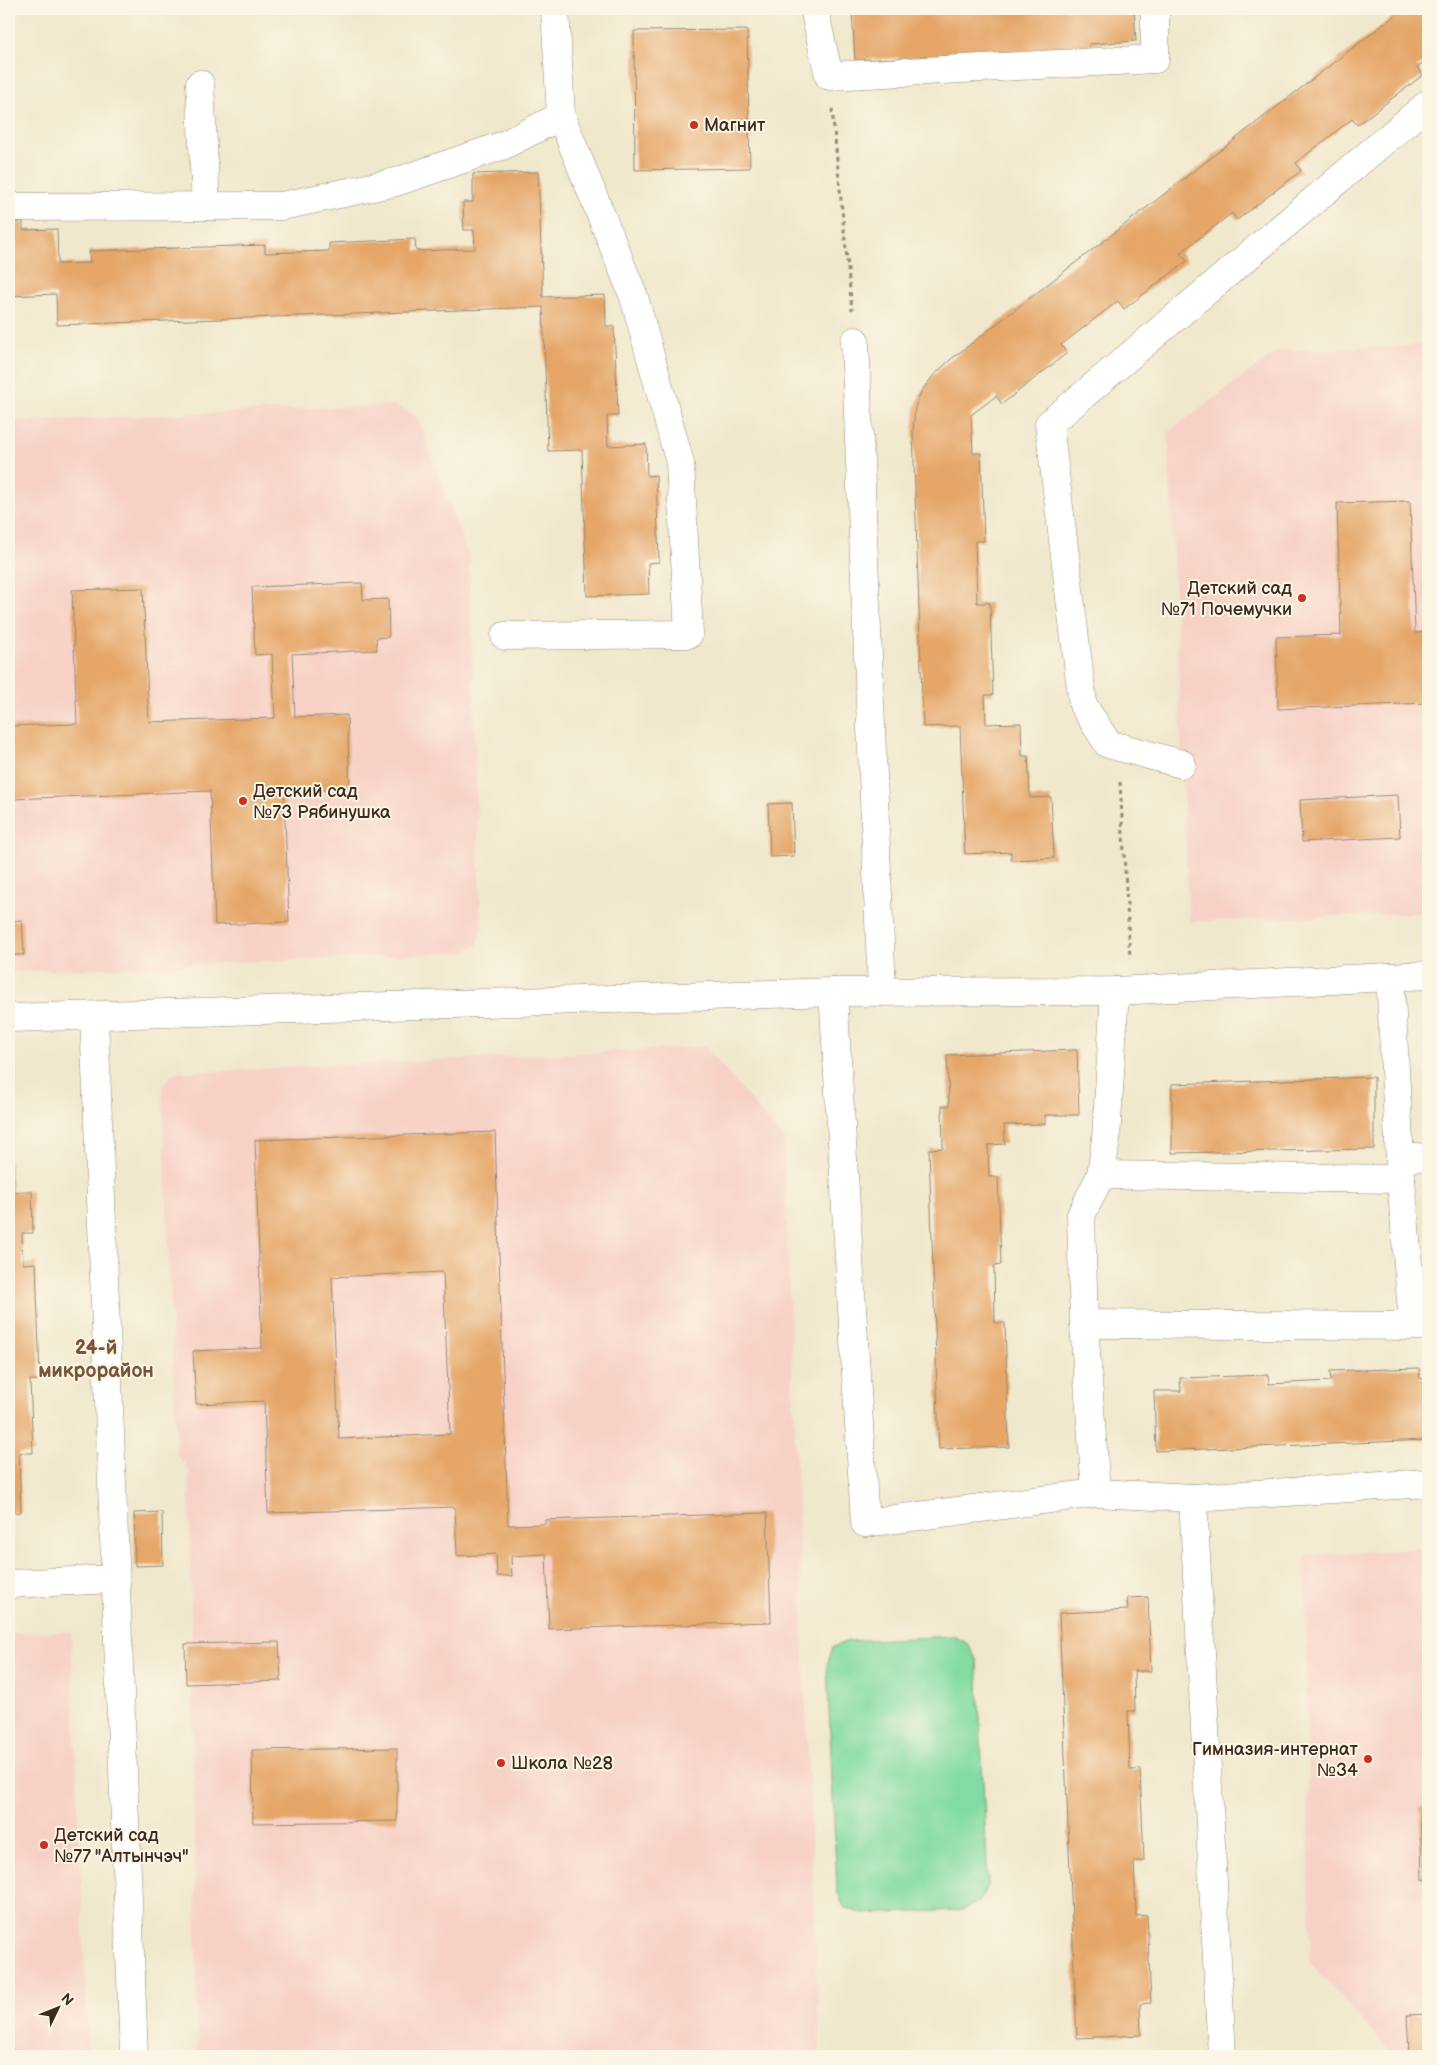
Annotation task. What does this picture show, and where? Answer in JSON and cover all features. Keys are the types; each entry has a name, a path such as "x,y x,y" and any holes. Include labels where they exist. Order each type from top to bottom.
{"lane":[{"path":"505,636 689,634 680,463 634,297 561,116 555,9"},
{"path":"814,9 829,76 1155,59 1155,9"},
{"path":"200,84 206,206"},
{"path":"1182,764 1108,744 1083,705 1049,424 1428,104"},
{"path":"9,207 282,206 396,182 504,145 561,116"},
{"path":"855,341 882,992"},
{"path":"9,1018 833,992 1123,990 1428,976"},
{"path":"1084,1324 1420,1326 1401,1168 1390,977"},
{"path":"1096,1493 1084,1324 1081,1215 1101,1174 1123,990"},
{"path":"833,992 865,1523 1096,1493 1193,1498 1428,1483"},
{"path":"94,1016 134,2056"},
{"path":"1101,1174 1401,1168 1428,1158"},
{"path":"1193,1498 1222,2056"},
{"path":"9,1584 115,1579"}],"path":[{"path":"829,76 855,341"},
{"path":"1118,746 1123,990"}],"shaded area":[{"name":"Детский сад №71 Почемучки","path":"1428,345 1428,913 1189,922 1168,432 1278,351"},
{"name":"Детский сад №73 Рябинушка","path":"393,405 417,416 469,558 481,928 478,944 463,953 9,972 9,422"},
{"name":"Школа №28","path":"706,1047 783,1139 820,2056 198,2056 189,1469 177,1455 162,1087 173,1073"},
{"name":"Гимназия-интернат №34","path":"1428,1548 1428,2056 1394,2056 1310,1963 1305,1555"},
{"name":"Детский сад №77 \"Алтынчэч\"","path":"71,1632 88,2056 9,2056 9,1633"}],"green space":[{"path":"953,1636 968,1644 977,1661 988,1883 980,1901 962,1910 862,1914 844,1907 837,1891 827,1665 833,1647 848,1641"}],"building":[{"path":"852,9 1134,9 1136,41 1089,44 1089,50 855,60"},
{"path":"1403,9 1428,9 1428,59 1417,67 1423,75 1357,125 1352,119 1296,163 1301,171 1237,220 1232,213 1180,253 1187,261 1124,309 1118,301 1061,345 1067,353 1002,404 996,396 971,415 973,453 981,453 984,541 975,541 977,603 990,603 993,695 985,695 986,724 1021,723 1022,756 1028,756 1030,798 1051,797 1054,858 1011,860 1011,852 965,854 960,726 923,727 913,431 915,408 921,392 933,376 950,360"},
{"path":"747,30 750,168 635,170 634,31"},
{"path":"538,172 543,297 605,295 606,326 614,326 618,416 607,416 608,446 646,444 647,476 656,475 659,562 648,563 649,594 587,596 582,450 548,451 543,307 57,325 56,294 9,296 9,222 23,221 23,230 57,229 58,264 90,263 89,251 265,245 265,253 329,251 329,243 415,239 416,251 475,249 474,230 464,230 463,202 473,202 473,174"},
{"path":"1410,501 1415,633 1428,632 1428,703 1278,709 1276,637 1341,635 1337,503"},
{"path":"362,583 363,600 388,599 389,637 376,638 377,650 292,654 295,717 347,715 350,789 284,792 289,922 215,925 210,791 12,799 9,726 77,724 72,590 143,588 149,722 275,718 272,654 255,655 252,587"},
{"path":"1398,795 1400,837 1302,842 1300,800"},
{"path":"792,803 794,856 770,857 768,804"},
{"path":"22,920 24,955 9,955 9,921"},
{"path":"1077,1050 1079,1115 1045,1115 1045,1124 1004,1125 1005,1144 988,1145 989,1177 998,1177 1001,1265 994,1266 995,1323 1005,1323 1009,1447 939,1449 929,1149 943,1148 942,1106 949,1106 947,1055"},
{"path":"1374,1077 1374,1149 1172,1153 1172,1084"},
{"path":"495,1132 508,1525 545,1524 545,1520 767,1513 771,1622 549,1629 546,1554 511,1556 512,1576 497,1576 496,1554 457,1556 455,1507 268,1513 264,1401 196,1404 193,1351 262,1348 255,1140","holes":["443,1272 450,1434 339,1439 332,1277"]},
{"path":"9,1153 12,1192 32,1191 33,1233 22,1233 23,1264 36,1263 40,1380 30,1380 33,1453 19,1453 21,1512 9,1513"},
{"path":"1419,1368 1420,1379 1428,1378 1428,1440 1156,1451 1154,1391 1181,1391 1180,1378 1268,1375 1269,1384 1331,1381 1330,1371"},
{"path":"162,1512 163,1565 135,1566 134,1513"},
{"path":"1148,1597 1151,1671 1134,1671 1135,1711 1128,1711 1130,1770 1140,1769 1144,1861 1134,1861 1136,1916 1147,1915 1151,2003 1140,2004 1141,2035 1077,2038 1059,1613 1128,1610 1127,1598"},
{"path":"279,1642 281,1681 186,1684 185,1644"},
{"path":"397,1748 397,1821 253,1823 252,1750"},
{"path":"1420,1806 1428,1806 1428,1879 1422,1880"},
{"path":"1428,2014 1428,2052 1409,2053 1407,2015"}],"place":[{"name":"Магнит","path":"694,125"},
{"name":"Детский сад №71 Почемучки","path":"1302,598"},
{"name":"Детский сад №73 Рябинушка","path":"243,801"},
{"name":"Гимназия-интернат №34","path":"1368,1759"},
{"name":"Школа №28","path":"501,1763"},
{"name":"Детский сад №77 \"Алтынчэч\"","path":"44,1845"}],"district":[{"name":"24-й микрорайон","path":"96,1360"}]}
